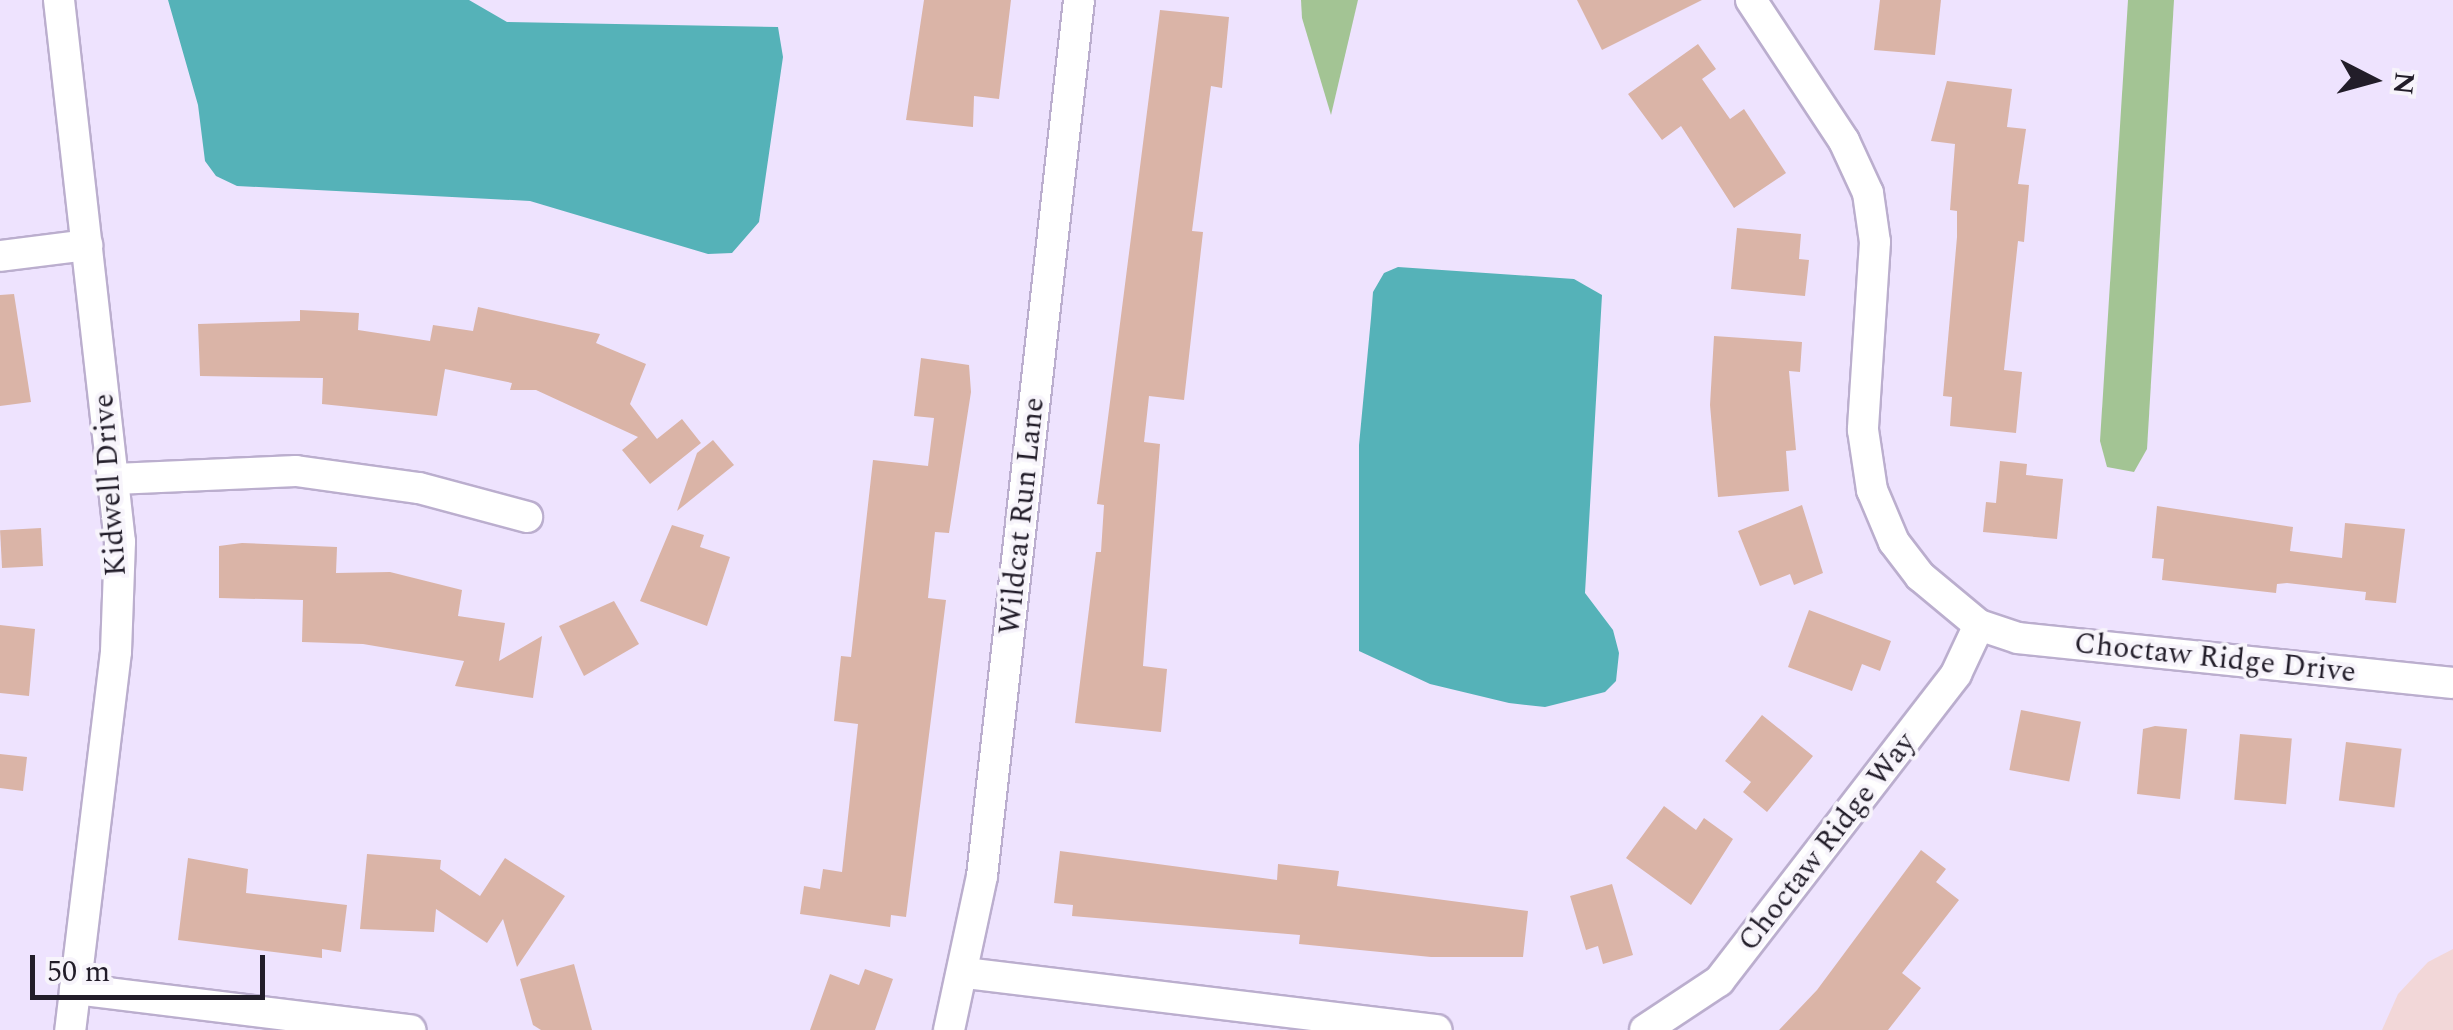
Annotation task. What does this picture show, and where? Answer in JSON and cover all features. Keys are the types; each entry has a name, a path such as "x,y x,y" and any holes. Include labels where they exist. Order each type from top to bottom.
{"street":[{"name":"Kidwell Drive","path":"59,0 114,479 116,652 70,1030"},
{"name":"Wildcat Run Lane","path":"949,1030 965,974 982,876 1079,0"},
{"path":"1751,0 1844,142 1868,194 1875,242 1863,430 1872,490 1894,542 1920,576 1979,625"},
{"path":"0,256 87,245"},
{"path":"114,479 296,471 394,483 527,518"},
{"name":"Choctaw Ridge Drive","path":"1979,625 2018,638 2453,683"},
{"name":"Choctaw Ridge Way","path":"1644,1030 1719,981 1956,674 1979,625"},
{"path":"965,974 1437,1030"},
{"path":"75,989 410,1030"}],"shaded area":[{"path":"168,0 469,0 507,22 778,27 783,57 759,222 732,253 708,254 530,201 237,186 216,176 205,161 198,105"},
{"path":"1301,0 1358,0 1331,115 1302,18"},
{"path":"2128,0 2174,0 2147,449 2134,472 2107,467 2100,441"},
{"path":"1398,267 1574,279 1602,295 1585,593 1613,630 1619,653 1616,681 1605,692 1545,707 1509,703 1430,684 1359,651 1359,445 1373,292 1384,273"},
{"path":"2453,949 2453,1030 2382,1030 2398,994 2428,962"}],"building":[{"path":"924,0 1011,0 999,99 974,96 973,127 906,120"},
{"path":"1577,0 1702,0 1602,50"},
{"path":"1880,0 1941,0 1935,55 1874,50"},
{"path":"1160,10 1229,17 1222,88 1211,86 1192,231 1203,232 1184,400 1149,396 1144,442 1160,444 1143,666 1167,669 1161,732 1075,723 1096,552 1101,552 1104,505 1097,504"},
{"path":"1698,44 1716,69 1702,79 1730,119 1744,109 1786,173 1734,208 1681,126 1662,140 1628,94"},
{"path":"1947,81 2012,89 2007,127 2026,129 2018,184 2029,185 2024,242 2018,241 2004,370 2022,372 2016,433 1950,426 1952,397 1943,396 1957,237 1957,211 1950,210 1955,144 1931,141"},
{"path":"1737,228 1801,234 1799,259 1809,260 1805,296 1731,289"},
{"path":"14,294 31,402 0,406 0,295"},
{"path":"478,307 600,334 596,343 646,364 630,404 657,439 682,419 701,443 650,484 622,450 638,437 536,390 510,390 512,383 445,369 437,416 322,404 323,378 200,376 198,324 300,321 300,310 359,313 358,330 430,341 433,325 473,331"},
{"path":"1714,336 1802,342 1800,372 1789,371 1796,450 1786,451 1789,491 1718,497 1710,405"},
{"path":"921,358 969,365 971,392 949,533 935,532 928,598 946,600 906,917 891,915 890,927 800,914 804,886 820,889 823,869 842,872 858,724 834,721 841,656 851,657 873,460 928,466 934,418 914,416"},
{"path":"713,440 734,465 677,511 697,453"},
{"path":"2000,461 2027,464 2026,475 2063,479 2057,539 1983,532 1986,502 1996,503"},
{"path":"1802,505 1823,573 1794,585 1790,574 1760,586 1738,531"},
{"path":"2157,506 2293,527 2290,551 2342,558 2345,523 2405,529 2396,603 2365,600 2366,592 2287,583 2277,584 2276,593 2162,580 2164,559 2152,558"},
{"path":"672,525 704,535 700,547 730,557 707,626 640,601"},
{"path":"41,528 43,566 2,568 0,530"},
{"path":"242,543 337,547 336,573 390,572 462,590 458,616 505,623 499,661 542,636 533,698 455,686 464,661 363,644 302,642 303,600 219,598 219,546"},
{"path":"614,601 639,644 584,676 559,626"},
{"path":"1809,610 1891,641 1880,671 1862,664 1852,691 1788,667"},
{"path":"0,625 35,629 29,696 0,693"},
{"path":"2021,710 2081,722 2069,782 2009,770"},
{"path":"1762,715 1813,756 1767,812 1743,792 1751,782 1725,761"},
{"path":"2143,729 2187,729 2180,799 2137,794"},
{"path":"2240,734 2292,739 2286,804 2234,800"},
{"path":"2346,742 2402,749 2394,807 2339,801"},
{"path":"0,754 27,757 23,791 0,788"},
{"path":"1664,806 1696,830 1704,818 1733,839 1691,905 1626,858"},
{"path":"1921,850 1946,869 1936,882 1959,900 1902,973 1921,988 1888,1030 1779,1030 1817,990"},
{"path":"1060,851 1277,880 1278,864 1339,871 1337,886 1528,911 1523,957 1431,957 1299,944 1300,935 1072,916 1073,905 1054,903"},
{"path":"367,854 441,860 440,869 480,896 505,858 565,896 517,967 503,919 487,943 436,909 434,932 360,929"},
{"path":"188,858 248,869 246,893 347,905 341,952 322,949 322,958 178,940"},
{"path":"1612,884 1633,955 1603,964 1598,946 1586,950 1570,896"},
{"path":"574,964 592,1030 541,1030 533,1025 520,979"},
{"path":"865,969 893,979 875,1030 810,1030 830,974 859,985"}]}
